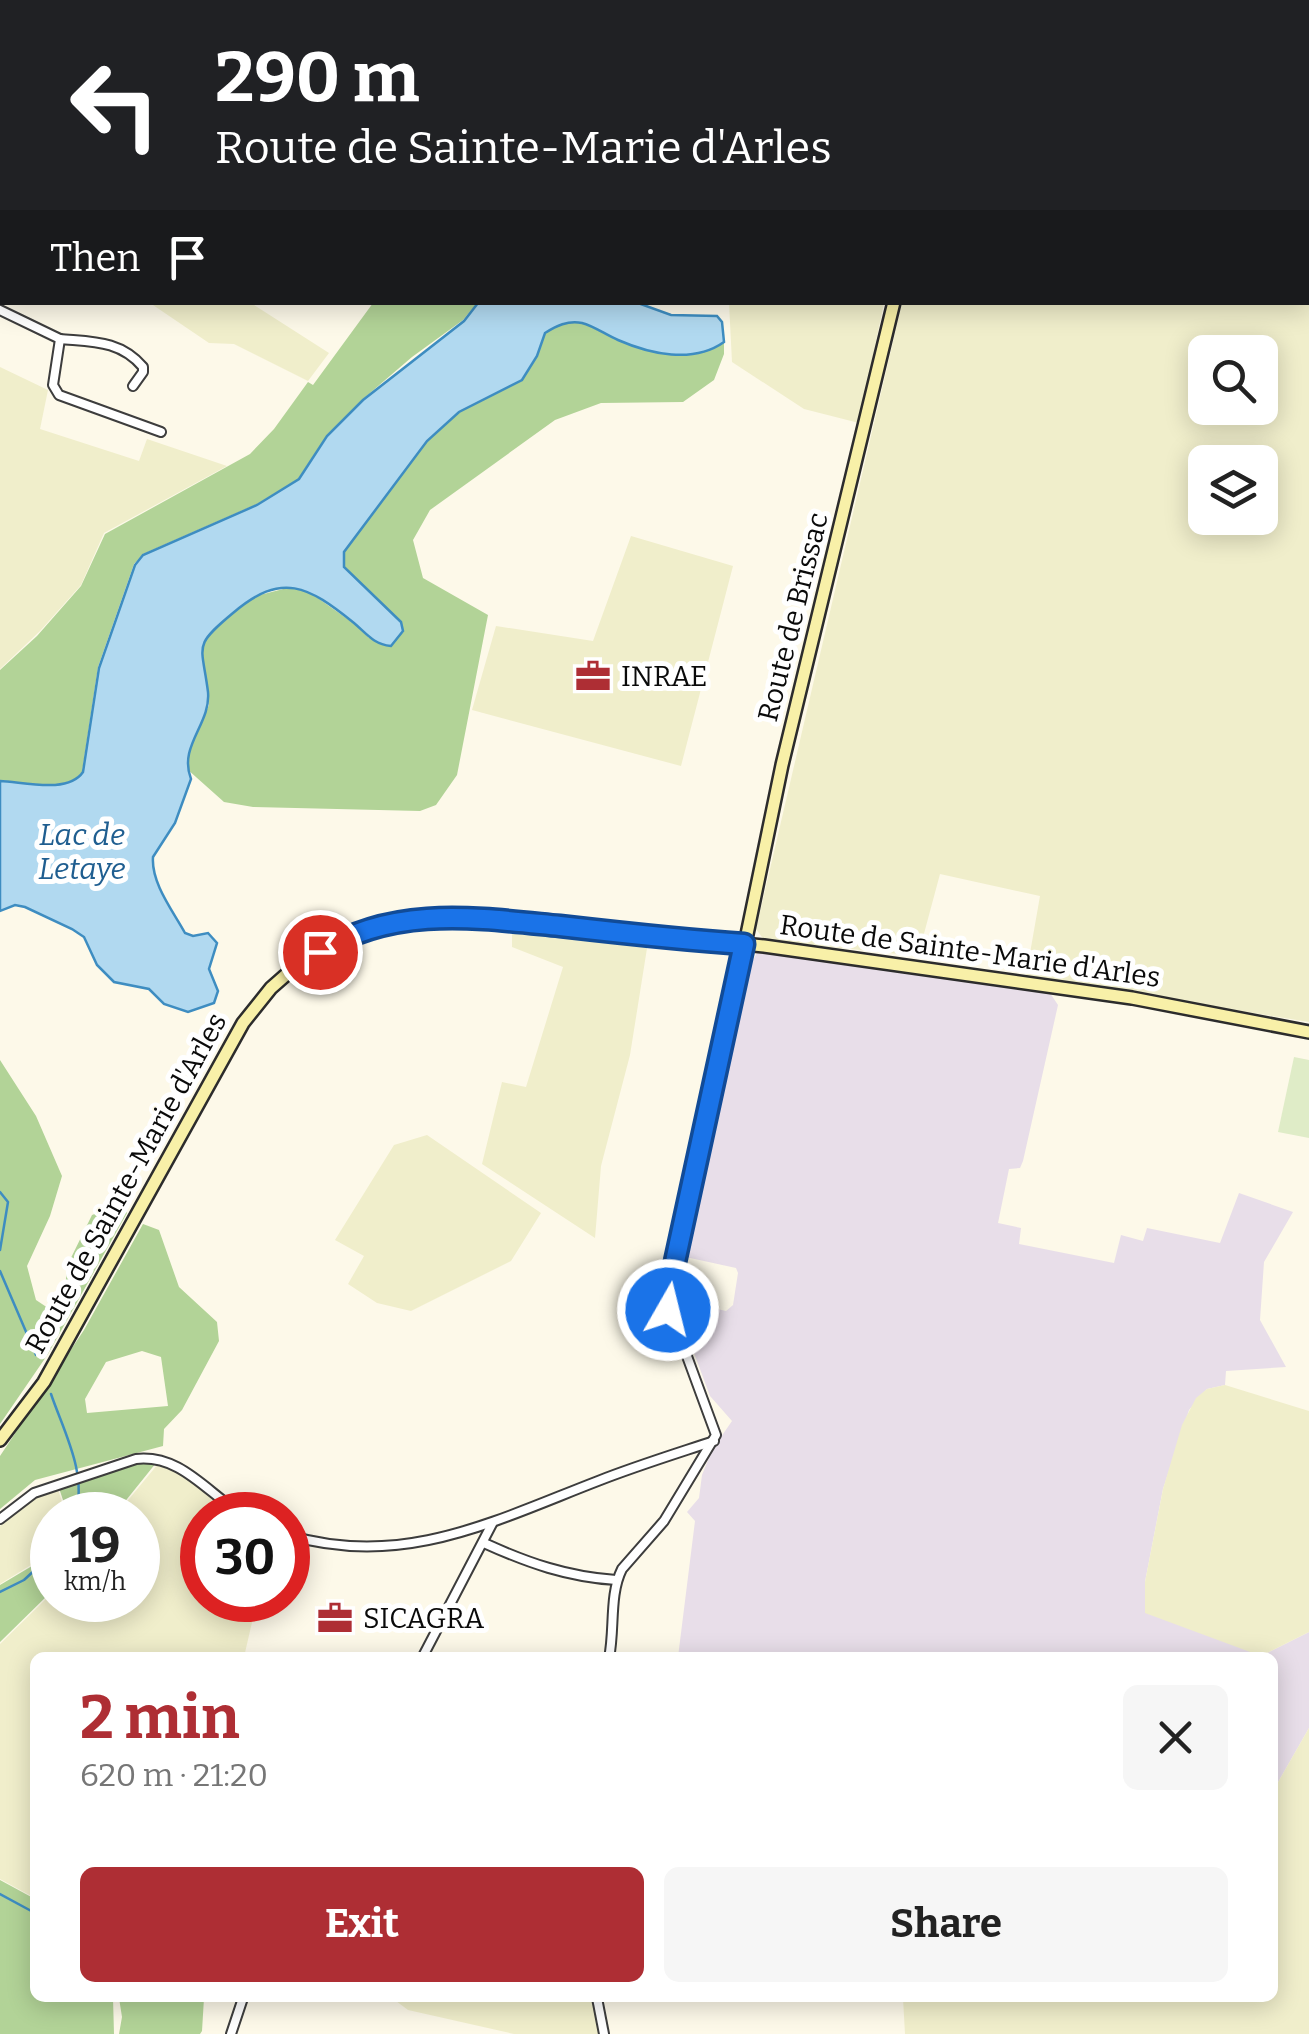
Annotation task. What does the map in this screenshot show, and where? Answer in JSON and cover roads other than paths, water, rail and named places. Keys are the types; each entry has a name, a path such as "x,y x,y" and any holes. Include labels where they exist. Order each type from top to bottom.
{"main road":[{"name":"Route de Brissac","path":"744,944 782,765 893,305"},
{"name":"Route de Sainte-Marie d'Arles","path":"0,1440 44,1382 243,1023 271,988 296,966 344,937 396,920 459,916 744,944 1132,998 1309,1032"}],"street":[{"path":"0,310 60,338 108,343 123,350 143,367 142,375 132,386"},
{"path":"60,338 53,385 59,395 162,432"},
{"path":"610,1652 616,1580 664,1521 715,1441 714,1421 667,1302 744,944"},
{"path":"310,1540 332,1544 442,1540 715,1441"},
{"path":"0,1519 34,1493 136,1459 153,1457 182,1469 212,1492"},
{"path":"425,1652 492,1524"},
{"path":"484,1543 563,1573 616,1580"},
{"path":"231,2034 242,2002"},
{"path":"598,2002 604,2034"}],"water":[{"name":"Lac de Letaye","path":"476,305 644,305 671,315 717,316 722,322 724,342 685,355 657,353 630,345 582,323 562,324 545,333 522,380 459,412 427,441 344,552 344,567 401,622 403,631 391,646 375,641 323,600 295,588 266,592 250,600 205,640 202,655 208,704 191,745 191,779 175,823 153,857 153,867 159,887 185,933 208,933 217,943 209,969 218,991 214,1003 188,1012 164,1004 149,989 114,982 97,965 84,937 72,929 25,907 15,905 0,911 0,781 56,785 76,779 83,772 99,668 135,565 143,555 257,505 299,479 327,436 363,400 464,321"}],"waterway":[{"path":"0,1192 8,1202 0,1250"},
{"path":"0,1271 36,1355"},
{"path":"51,1394 77,1469 79,1492"},
{"path":"0,1592 30,1574"},
{"path":"0,1894 30,1910"}],"place":[{"name":"INRAE","path":"593,676"},
{"name":"SICAGRA","path":"335,1618"}]}
